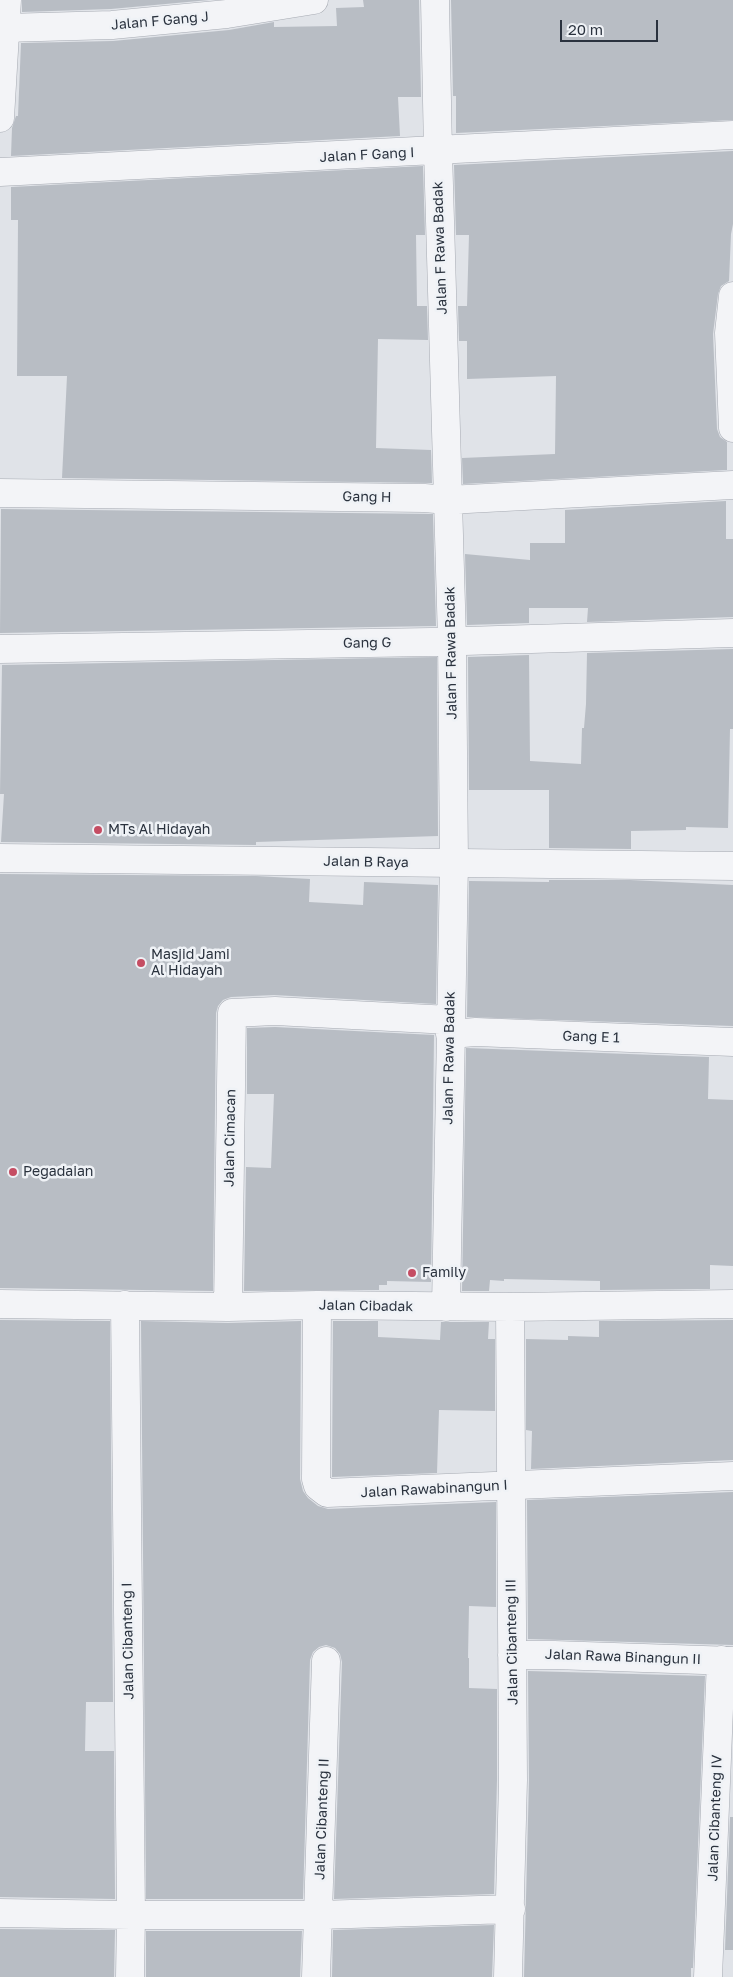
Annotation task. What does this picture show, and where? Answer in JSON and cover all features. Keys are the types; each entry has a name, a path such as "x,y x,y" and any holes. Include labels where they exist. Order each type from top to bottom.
{"street":[{"path":"0,118 7,0"},
{"name":"Jalan F Gang J","path":"5,28 122,24 227,14 314,0"},
{"name":"Jalan F Rawa Badak","path":"435,0 452,640 454,863 446,1307"},
{"name":"Jalan F Gang I","path":"0,172 733,135"},
{"path":"733,296 729,333 733,428"},
{"name":"Gang H","path":"0,492 424,498 448,500 733,484"},
{"name":"Gang G","path":"0,650 733,633"},
{"name":"Jalan B Raya","path":"0,858 733,866"},
{"name":"Gang E 1","path":"275,1011 450,1026 476,1032 733,1042"},
{"name":"Jalan Cimacan","path":"228,1307 232,1012 275,1011"},
{"name":"Jalan Cibadak","path":"0,1304 228,1307 317,1305 510,1307 733,1304"},
{"name":"Jalan Cibanteng I","path":"124,1305 131,1915 130,1977"},
{"name":"Jalan Rawabinangun I","path":"317,1305 316,1479 322,1491 327,1493 344,1493 733,1476"},
{"name":"Jalan Cibanteng III","path":"508,1977 513,1780 510,1307"},
{"name":"Jalan Rawa Binangun II","path":"512,1655 727,1660"},
{"name":"Jalan Cibanteng IV","path":"708,1977 723,1878 727,1660"},
{"name":"Jalan Cibanteng II","path":"316,1977 326,1661"},
{"path":"0,1913 319,1915 511,1909"}],"building":[{"path":"22,0 209,0 111,9 22,12"},
{"path":"363,0 419,0 421,97 398,97 400,136 11,156 12,128 16,116 18,116 21,43 113,41 229,30 274,22 274,27 337,26 336,8 364,7"},
{"path":"451,0 733,0 733,120 456,133 456,96 453,96"},
{"path":"733,151 733,224 729,281 721,286 718,294 713,334 717,429 720,437 727,442 727,470 463,484 462,458 555,454 556,376 467,379 467,341 459,341 458,306 467,306 469,235 456,235 454,165"},
{"path":"423,166 425,235 416,235 417,306 427,306 428,340 378,339 376,448 431,450 432,483 62,478 67,376 17,376 18,220 11,220 11,187"},
{"path":"726,501 726,539 733,539 733,617 587,622 588,608 529,608 529,623 467,625 465,554 530,560 530,543 565,543 565,510"},
{"path":"1,509 433,514 436,626 0,633"},
{"path":"733,649 733,729 730,729 728,828 686,827 686,830 631,831 631,849 549,848 549,790 469,790 468,657 529,655 530,761 581,764 582,728 584,728 586,704 587,653"},
{"path":"437,657 438,836 256,842 256,845 1,842 4,794 0,794 2,665"},
{"path":"0,874 256,876 310,879 309,902 363,905 364,882 438,885 436,1004 274,995 231,997 223,1000 218,1006 216,1013 213,1291 0,1288"},
{"path":"549,880 630,880 733,885 733,1026 467,1017 469,881 549,882"},
{"path":"275,1027 434,1035 431,1282 387,1281 387,1285 379,1285 379,1290 244,1291 246,1167 271,1168 274,1094 247,1094 247,1028"},
{"path":"466,1048 709,1057 708,1099 733,1100 733,1266 710,1265 710,1289 600,1290 600,1281 504,1279 504,1281 490,1280 489,1291 462,1291"},
{"path":"0,1320 110,1321 113,1702 86,1702 85,1751 114,1751 115,1899 0,1897"},
{"path":"733,1320 733,1460 531,1469 532,1431 526,1430 526,1339 568,1340 568,1336 599,1337 599,1321"},
{"path":"141,1321 228,1323 301,1321 300,1479 303,1491 318,1506 328,1509 496,1502 496,1607 469,1606 468,1658 469,1688 497,1689 494,1894 334,1899 342,1662 340,1654 335,1648 326,1645 319,1647 313,1652 310,1660 303,1899 146,1899"},
{"path":"333,1321 378,1321 378,1337 440,1340 441,1322 489,1322 488,1339 495,1339 495,1411 439,1410 437,1473 332,1477"},
{"path":"733,1492 733,1645 528,1639 527,1500"},
{"path":"528,1671 705,1676 693,1968 691,1968 691,1977 524,1977 529,1780"},
{"path":"730,1817 733,1817 733,1950 725,1950"},
{"path":"494,1925 492,1977 332,1977 333,1930"},
{"path":"0,1929 115,1930 114,1977 0,1977"},
{"path":"146,1931 302,1931 300,1977 146,1977"}],"place":[{"name":"MTs Al Hidayah","path":"98,830"},
{"name":"Masjid Jami Al Hidayah","path":"141,963"},
{"name":"Pegadaian","path":"13,1172"},
{"name":"Family","path":"412,1273"}]}
